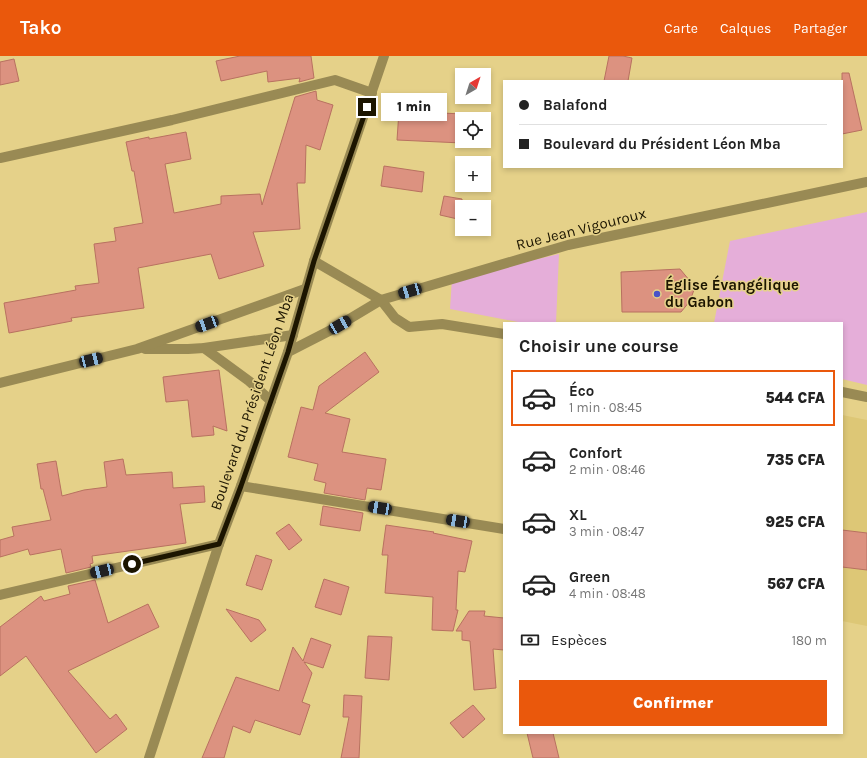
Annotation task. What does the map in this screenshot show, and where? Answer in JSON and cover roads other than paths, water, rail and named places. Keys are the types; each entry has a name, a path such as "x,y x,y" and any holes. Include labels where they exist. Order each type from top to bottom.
{"street":[{"name":"Boulevard du Président Léon Mba","path":"150,758 219,544 288,352 314,261 384,56"},
{"path":"0,158 172,120 334,80 372,93"},
{"name":"Rue Jean Vigouroux","path":"288,352 332,330 381,300 568,245 867,182"},
{"path":"314,261 381,300 395,318 409,327 442,324 503,334"},
{"path":"0,383 137,349 305,289"},
{"path":"137,349 204,348 293,335"},
{"path":"204,348 249,382 271,401"},
{"path":"843,392 867,397"},
{"path":"241,486 503,528"},
{"path":"0,594 219,544"}],"place":[{"name":"Église Évangélique du Gabon","path":"657,294"}]}
